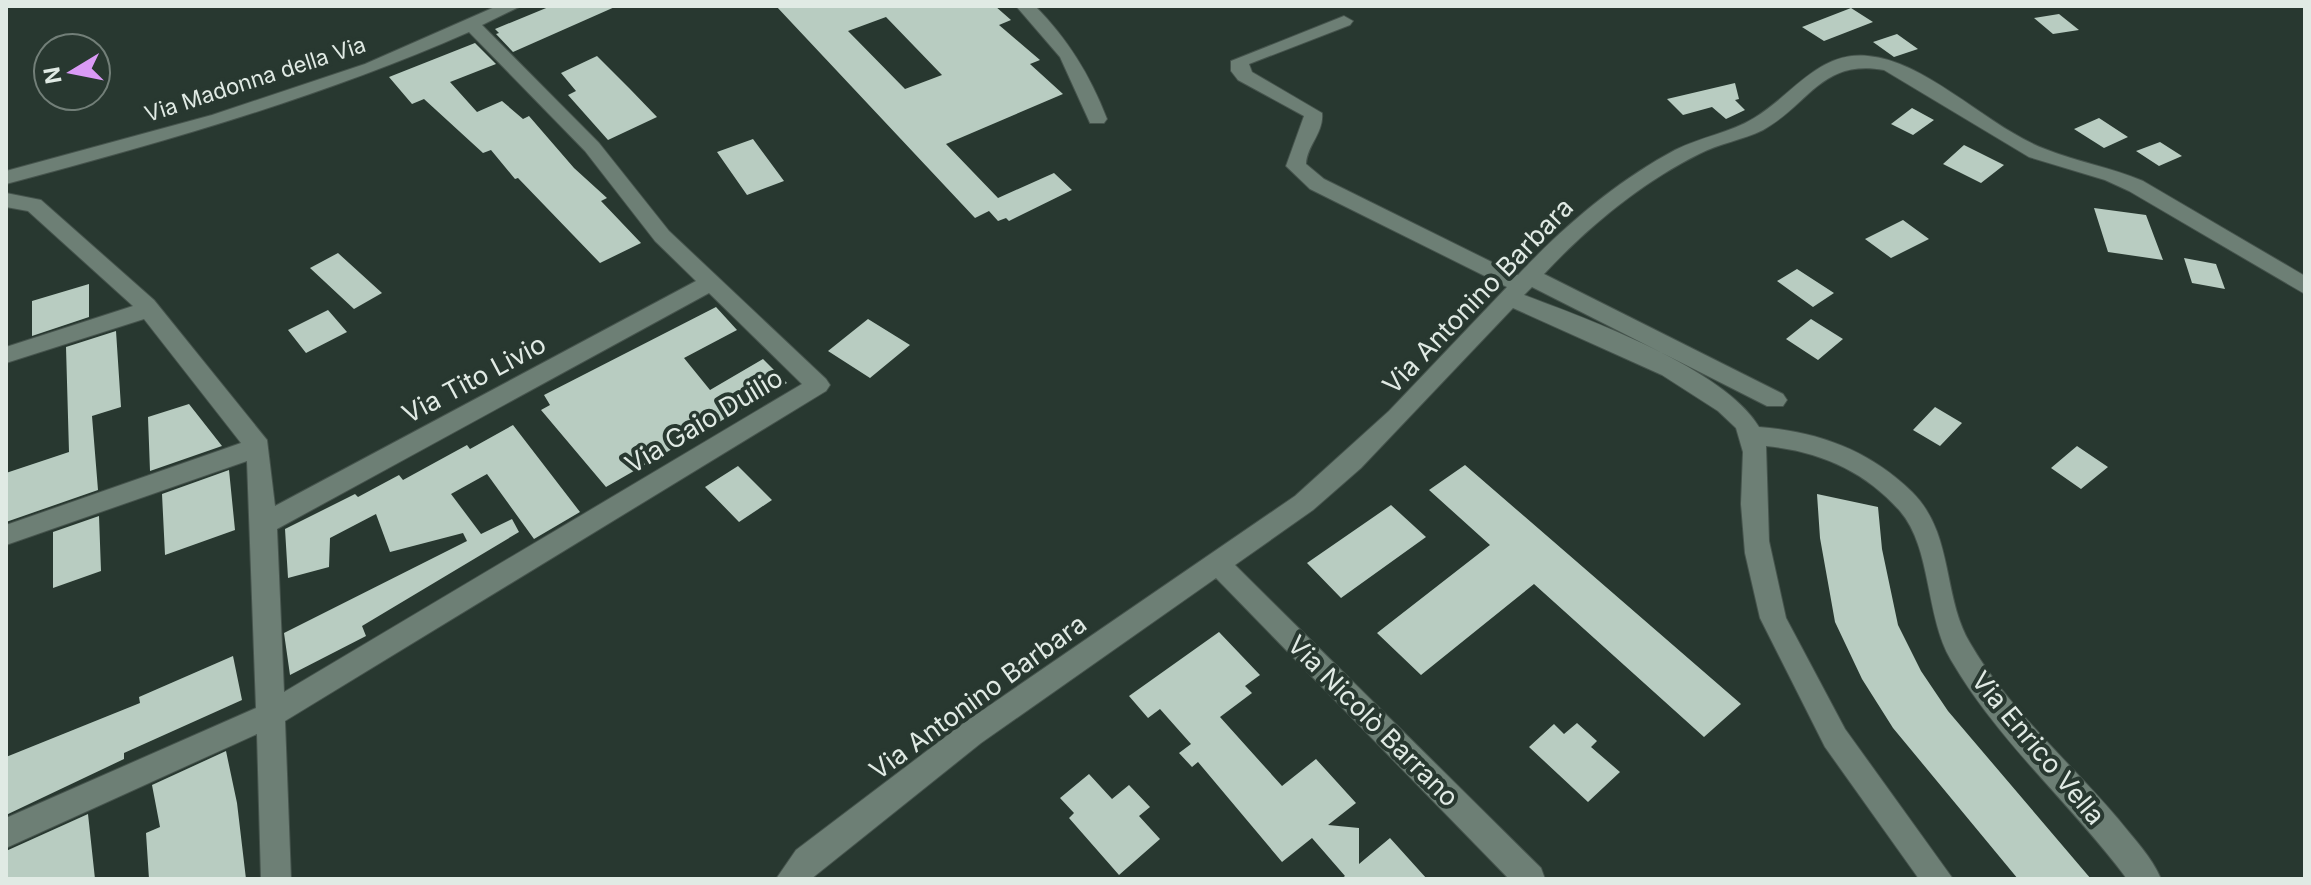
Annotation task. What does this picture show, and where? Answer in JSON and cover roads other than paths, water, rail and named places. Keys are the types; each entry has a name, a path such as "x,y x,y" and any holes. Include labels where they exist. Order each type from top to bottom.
{"street":[{"name":"Via Madonna della Via","path":"6,178 260,105 371,68 512,6"},
{"path":"1025,6 1056,35 1083,76 1097,119"},
{"path":"1344,21 1240,61 1240,71 1245,76 1313,113 1313,126 1298,148 1296,166 1317,184 1520,286 1775,400"},
{"name":"Via Gaio Duilio","path":"272,714 818,385 662,236 592,147 472,25"},
{"name":"Via Antonino Barbara","path":"791,879 807,861 971,734 1304,503 1345,470 1520,286 1577,231 1655,170 1699,146 1763,122 1826,68 1843,61 1865,59 1889,65 2036,153 2112,175 2136,186 2305,286"},
{"path":"6,200 34,205 149,309 258,447 272,714 276,879"},
{"name":"Via Tito Livio","path":"264,524 710,283"},
{"path":"1520,286 1560,316 1719,398 1743,421 1753,436 1758,458 1753,500 1767,602 1820,717 1854,770 1938,879"},
{"path":"6,355 149,309"},
{"name":"Via Enrico Vella","path":"1753,436 1800,440 1827,448 1896,491 1923,523 1947,621 1964,658 2001,710 2077,793 2146,879"},
{"path":"6,535 258,447"},
{"name":"Via Nicolò Barrano","path":"1216,562 1530,879"},
{"path":"6,833 272,714"}]}
